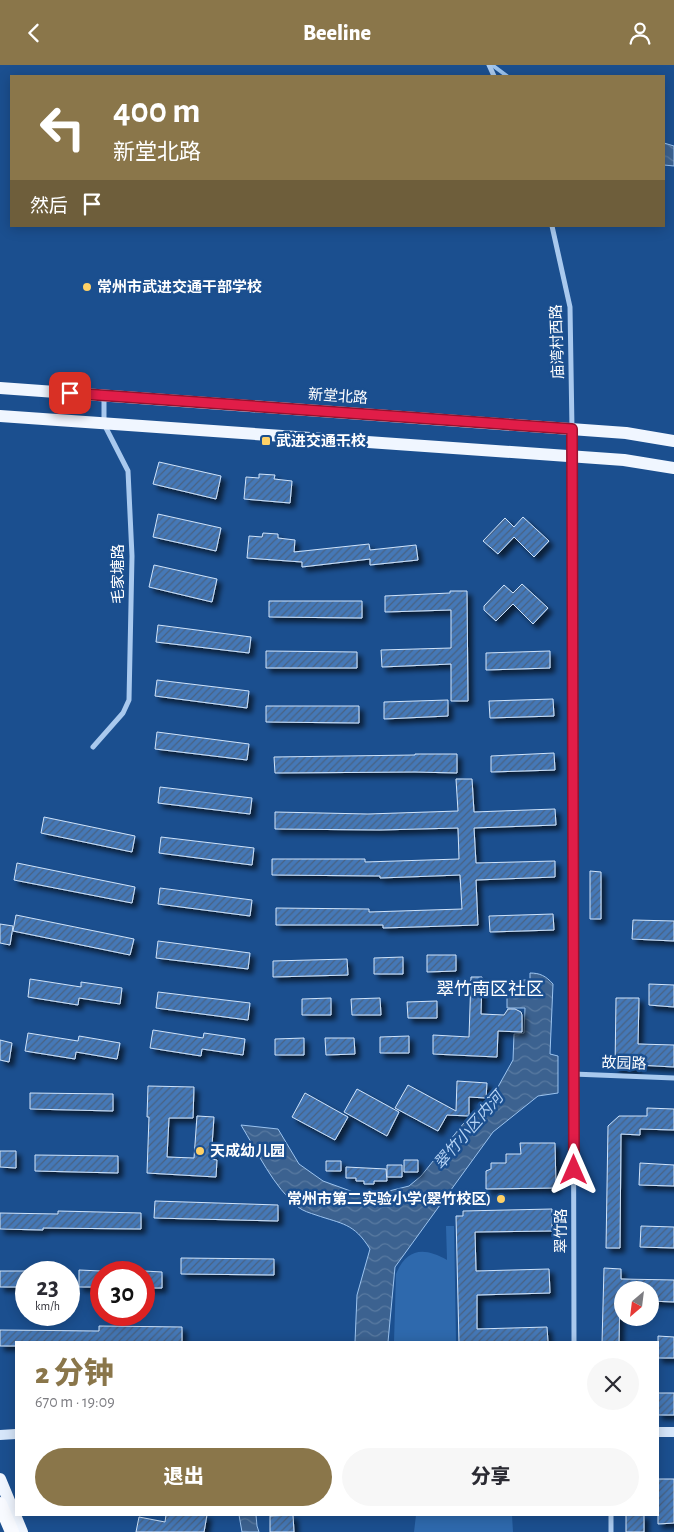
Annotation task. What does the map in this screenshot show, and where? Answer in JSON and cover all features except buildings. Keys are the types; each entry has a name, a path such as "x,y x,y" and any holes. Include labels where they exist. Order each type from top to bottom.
{"highway":[{"path":"0,1504 12,1532"}],"main road":[{"name":"新堂北路","path":"0,388 626,433 674,441"},
{"path":"0,416 624,460 674,468"},
{"path":"659,1432 674,1432"},
{"path":"0,1479 15,1515"},
{"path":"15,1516 22,1532"}],"street":[{"name":"庙湾村西路","path":"552,227 570,307 572,429"},
{"name":"毛家塘路","path":"93,747 123,713 129,700 132,556 128,471 104,424 104,395"},
{"name":"翠竹路","path":"572,429 574,1341"},
{"name":"故园路","path":"574,1074 674,1077"},
{"path":"611,1516 611,1532"}],"shaded area":[{"path":"446,1226 454,1226 456,1341 394,1341 396,1274 400,1265 405,1259 417,1252 431,1253 447,1260"},
{"path":"416,1516 512,1516 513,1532 414,1532"}],"water":[{"path":"665,143 674,146 674,166 665,165"},
{"name":"翠竹小区内河","path":"530,973 543,975 553,984 550,1054 558,1056 558,1093 538,1096 493,1132 395,1267 388,1341 355,1341 357,1295 370,1249 353,1229 304,1211 289,1199 266,1169 241,1125 278,1129 299,1164 323,1181 356,1193 381,1193 409,1186 421,1176 463,1124 494,1094 513,1060 514,1034 524,1033 525,1008 507,1008 507,996 514,996 514,988 522,988 523,980 530,980"},
{"path":"239,1516 256,1516 259,1532 242,1532"}],"waterway":[{"path":"492,65 506,75"}],"place":[{"name":"常州市武进交通干部学校","path":"87,287"},
{"name":"武进交通干校","path":"266,441"},
{"name":"天成幼儿园","path":"200,1151"},
{"name":"常州市第二实验小学(翠竹校区)","path":"501,1199"}],"district":[{"name":"翠竹南区社区","path":"490,989"}],"route":[{"path":"70,393 572,429 574,1170"}]}
